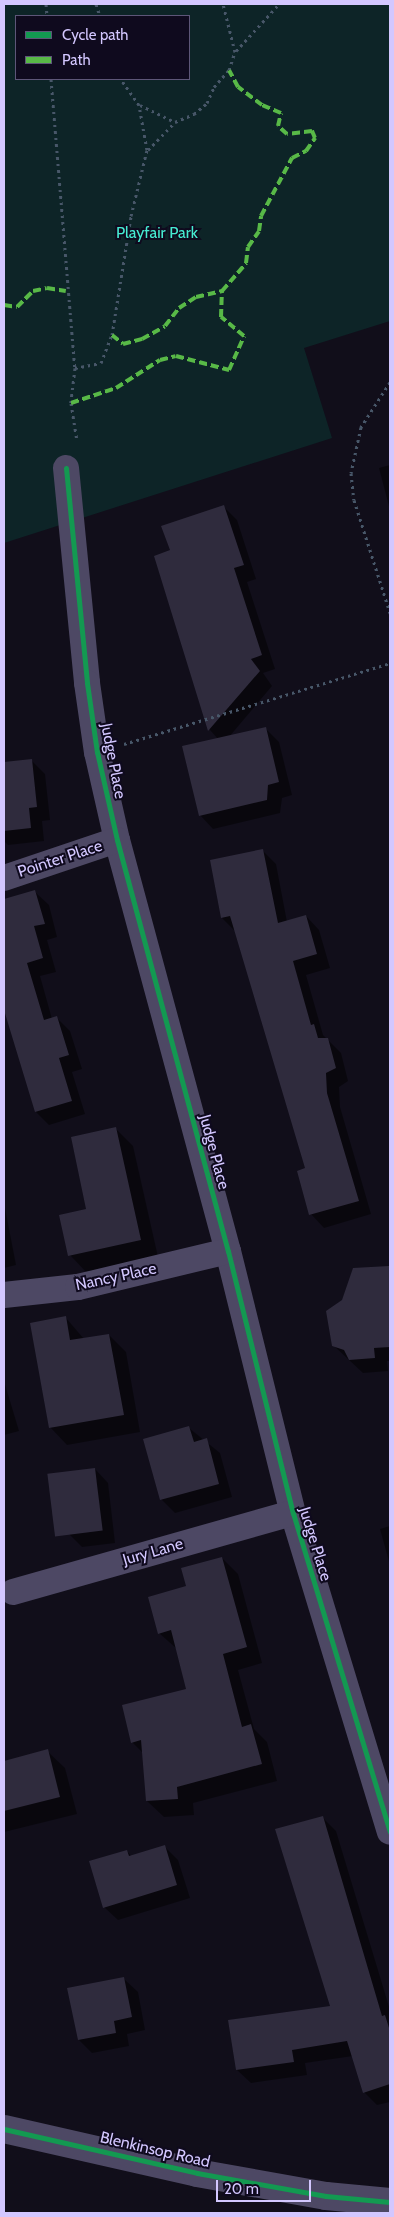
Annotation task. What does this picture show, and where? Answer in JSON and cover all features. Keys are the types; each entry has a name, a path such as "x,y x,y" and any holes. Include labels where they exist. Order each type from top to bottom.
{"street":[{"name":"Judge Place","path":"66,468 87,683 97,752 117,840 228,1250 293,1513 390,1832"},
{"name":"Pointer Place","path":"4,878 117,840"},
{"name":"Nancy Place","path":"4,1296 78,1287 228,1250"},
{"name":"Jury Lane","path":"13,1592 293,1513"},
{"name":"Blenkinsop Road","path":"4,2129 197,2173 326,2196 390,2202"}],"path":[{"path":"223,4 235,52"},
{"path":"147,150 175,122 194,114 207,103 214,87 229,70 235,52 279,4"},
{"path":"51,80 74,368 71,403 77,441 66,468"},
{"path":"74,368 101,363 112,335 131,216 147,150 139,105 121,80"},
{"path":"139,105 175,122"},
{"path":"390,382 361,427 351,473 354,500 390,613"},
{"path":"97,752 390,663"}],"green space":[{"name":"Playfair Park","path":"4,4 390,4 390,321 304,348 332,438 4,543"}],"building":[{"path":"224,505 244,565 234,568 262,655 251,659 260,671 208,731 154,556 170,550 161,526"},
{"path":"266,727 279,782 268,785 267,800 199,816 182,746"},
{"path":"32,759 37,807 29,808 31,828 4,831 4,762"},
{"path":"263,849 278,923 306,915 317,954 293,961 311,1025 314,1024 318,1038 328,1038 336,1068 326,1073 327,1093 359,1201 309,1215 297,1171 305,1168 230,916 221,918 210,860"},
{"path":"35,890 45,924 34,926 43,958 27,963 44,1020 57,1016 69,1055 59,1058 72,1101 35,1112 4,1010 4,899"},
{"path":"116,1127 141,1240 68,1256 59,1215 86,1209 71,1137"},
{"path":"389,1266 390,1347 374,1348 375,1358 349,1360 344,1350 332,1346 326,1311 342,1300 353,1268"},
{"path":"66,1316 70,1340 109,1334 124,1415 49,1428 30,1323"},
{"path":"189,1426 194,1442 207,1438 219,1484 160,1500 143,1439"},
{"path":"95,1468 103,1531 55,1536 47,1474"},
{"path":"222,1557 247,1647 223,1654 242,1727 251,1724 262,1764 177,1787 178,1799 146,1801 141,1740 131,1743 122,1705 186,1689 171,1630 158,1634 148,1597 186,1586 181,1568"},
{"path":"48,1749 60,1797 4,1811 4,1761"},
{"path":"323,1816 382,2016 385,2015 390,2031 390,2084 363,2093 347,2041 292,2050 294,2062 236,2070 228,2020 330,2006 275,1829"},
{"path":"165,1845 177,1885 103,1908 89,1861 127,1850 129,1856"},
{"path":"124,1977 132,2017 114,2021 116,2033 78,2040 67,1988"}],"marked path":[{"path":"112,335 123,344 142,339 165,326 179,308 196,297 222,291 246,263 248,247 259,231 261,216 292,158 306,151 315,138 312,131 287,134 278,126 281,113 262,105 238,87 229,70"},
{"path":"4,305 17,307 33,291 47,288 66,291"},
{"path":"71,403 116,388 160,360 176,356 229,370 244,336 221,317 222,291"}],"cycle path":[{"path":"66,468 87,683 97,752 117,840 228,1251 293,1513 390,1832"},
{"path":"4,2129 197,2173 326,2196 390,2202"}]}
